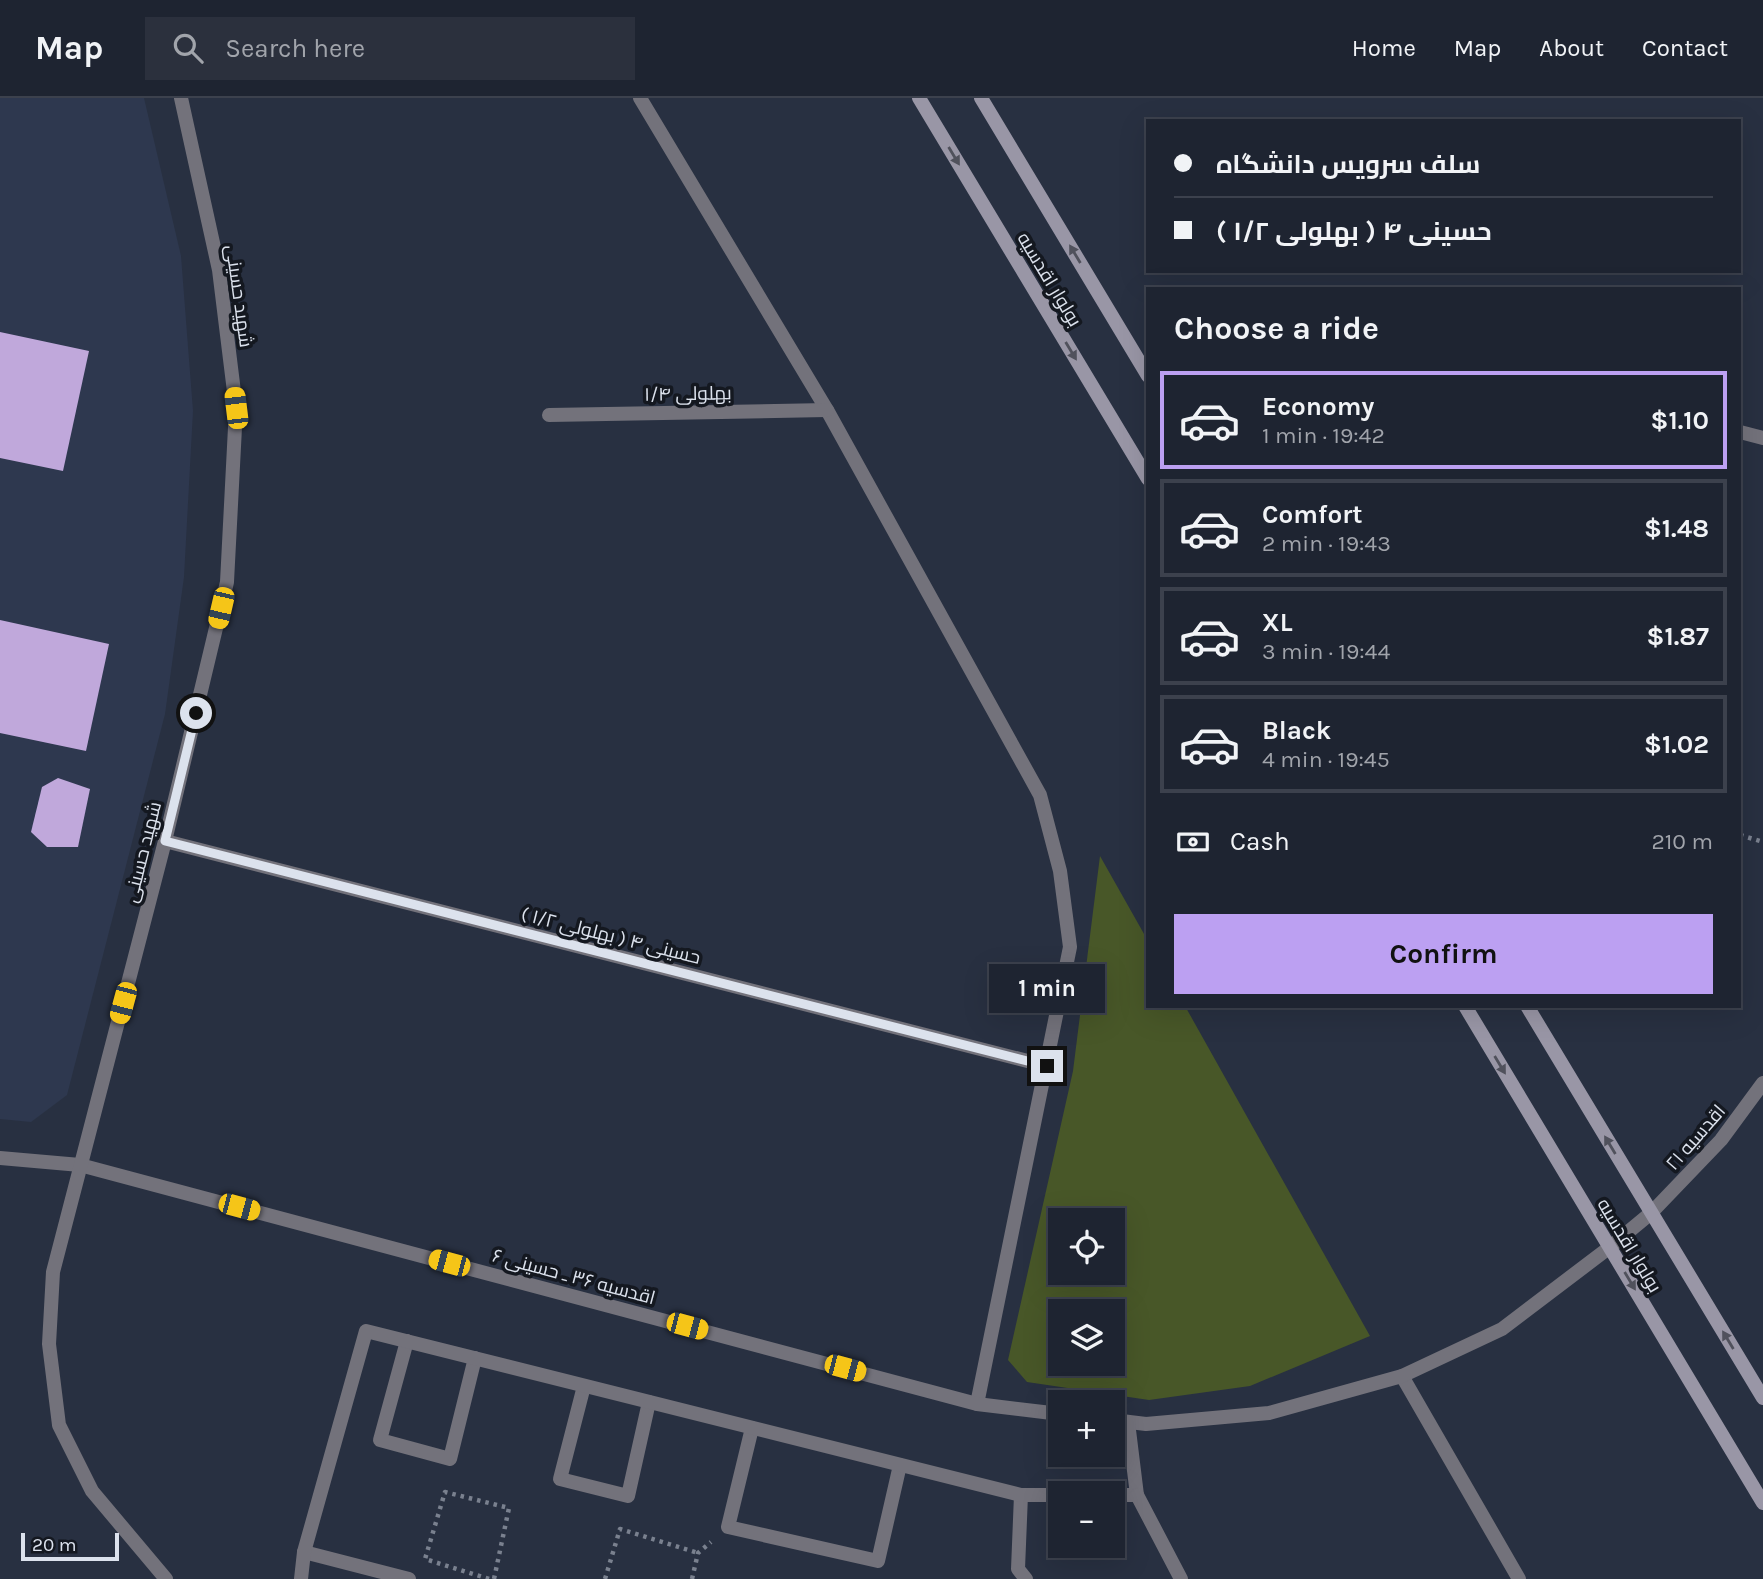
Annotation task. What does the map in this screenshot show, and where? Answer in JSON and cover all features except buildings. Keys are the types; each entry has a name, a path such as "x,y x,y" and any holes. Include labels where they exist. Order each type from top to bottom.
{"main road":[{"name":"بولوار اقدسیه","path":"919,98 1146,476"},
{"name":"بولوار اقدسیه","path":"981,98 1146,373"},
{"name":"بولوار اقدسیه","path":"1466,1008 1763,1503"},
{"name":"بولوار اقدسیه","path":"1528,1008 1763,1398"}],"street":[{"name":"شهید حسینی","path":"166,1579 92,1491 58,1425 49,1344 52,1272 165,841 227,582 236,408 219,270 181,98"},
{"path":"640,98 827,410 1040,794 1060,871 1070,947 977,1404"},
{"name":"بهلولی ۱/۴","path":"549,415 827,410"},
{"path":"1741,432 1763,438"},
{"name":"حسینی ۴ ( بهلولی ۱/۲ )","path":"165,841 1047,1066"},
{"name":"اقدسیه ۲۱","path":"1610,1247 1651,1213 1721,1140 1763,1083"},
{"name":"اقدسیه ۳۶ ـ حسینی ۶","path":"0,1158 80,1164 977,1404 1048,1413"},
{"path":"1125,1421 1146,1423 1269,1413 1402,1376 1502,1329 1610,1247"},
{"path":"301,1579 304,1552 366,1331 1021,1495 1048,1495"},
{"path":"407,1341 380,1440 450,1459 475,1358"},
{"path":"1402,1376 1519,1579"},
{"path":"584,1386 560,1479 573,1483 628,1496 649,1402"},
{"path":"752,1428 727,1527 878,1561 900,1465"},
{"path":"1125,1443 1137,1495 1181,1579"},
{"path":"1018,1576 1021,1495"},
{"path":"1125,1495 1137,1495"},
{"path":"304,1552 409,1579"}],"path":[{"path":"1741,835 1763,842"},
{"path":"445,1492 509,1508 492,1579 425,1559 445,1492"},
{"path":"605,1579 620,1529 698,1553 692,1579"}],"shaded area":[{"path":"0,98 144,98 181,256 193,411 184,577 165,714 67,1095 31,1122 0,1119"}],"green space":[{"path":"1100,856 1146,937 1146,1008 1186,1008 1370,1336 1250,1386 1149,1400 1125,1396 1125,1390 1081,1390 1027,1382 1008,1360 1073,1071"}],"route":[{"path":"196,713 165,841 1047,1066"}]}
